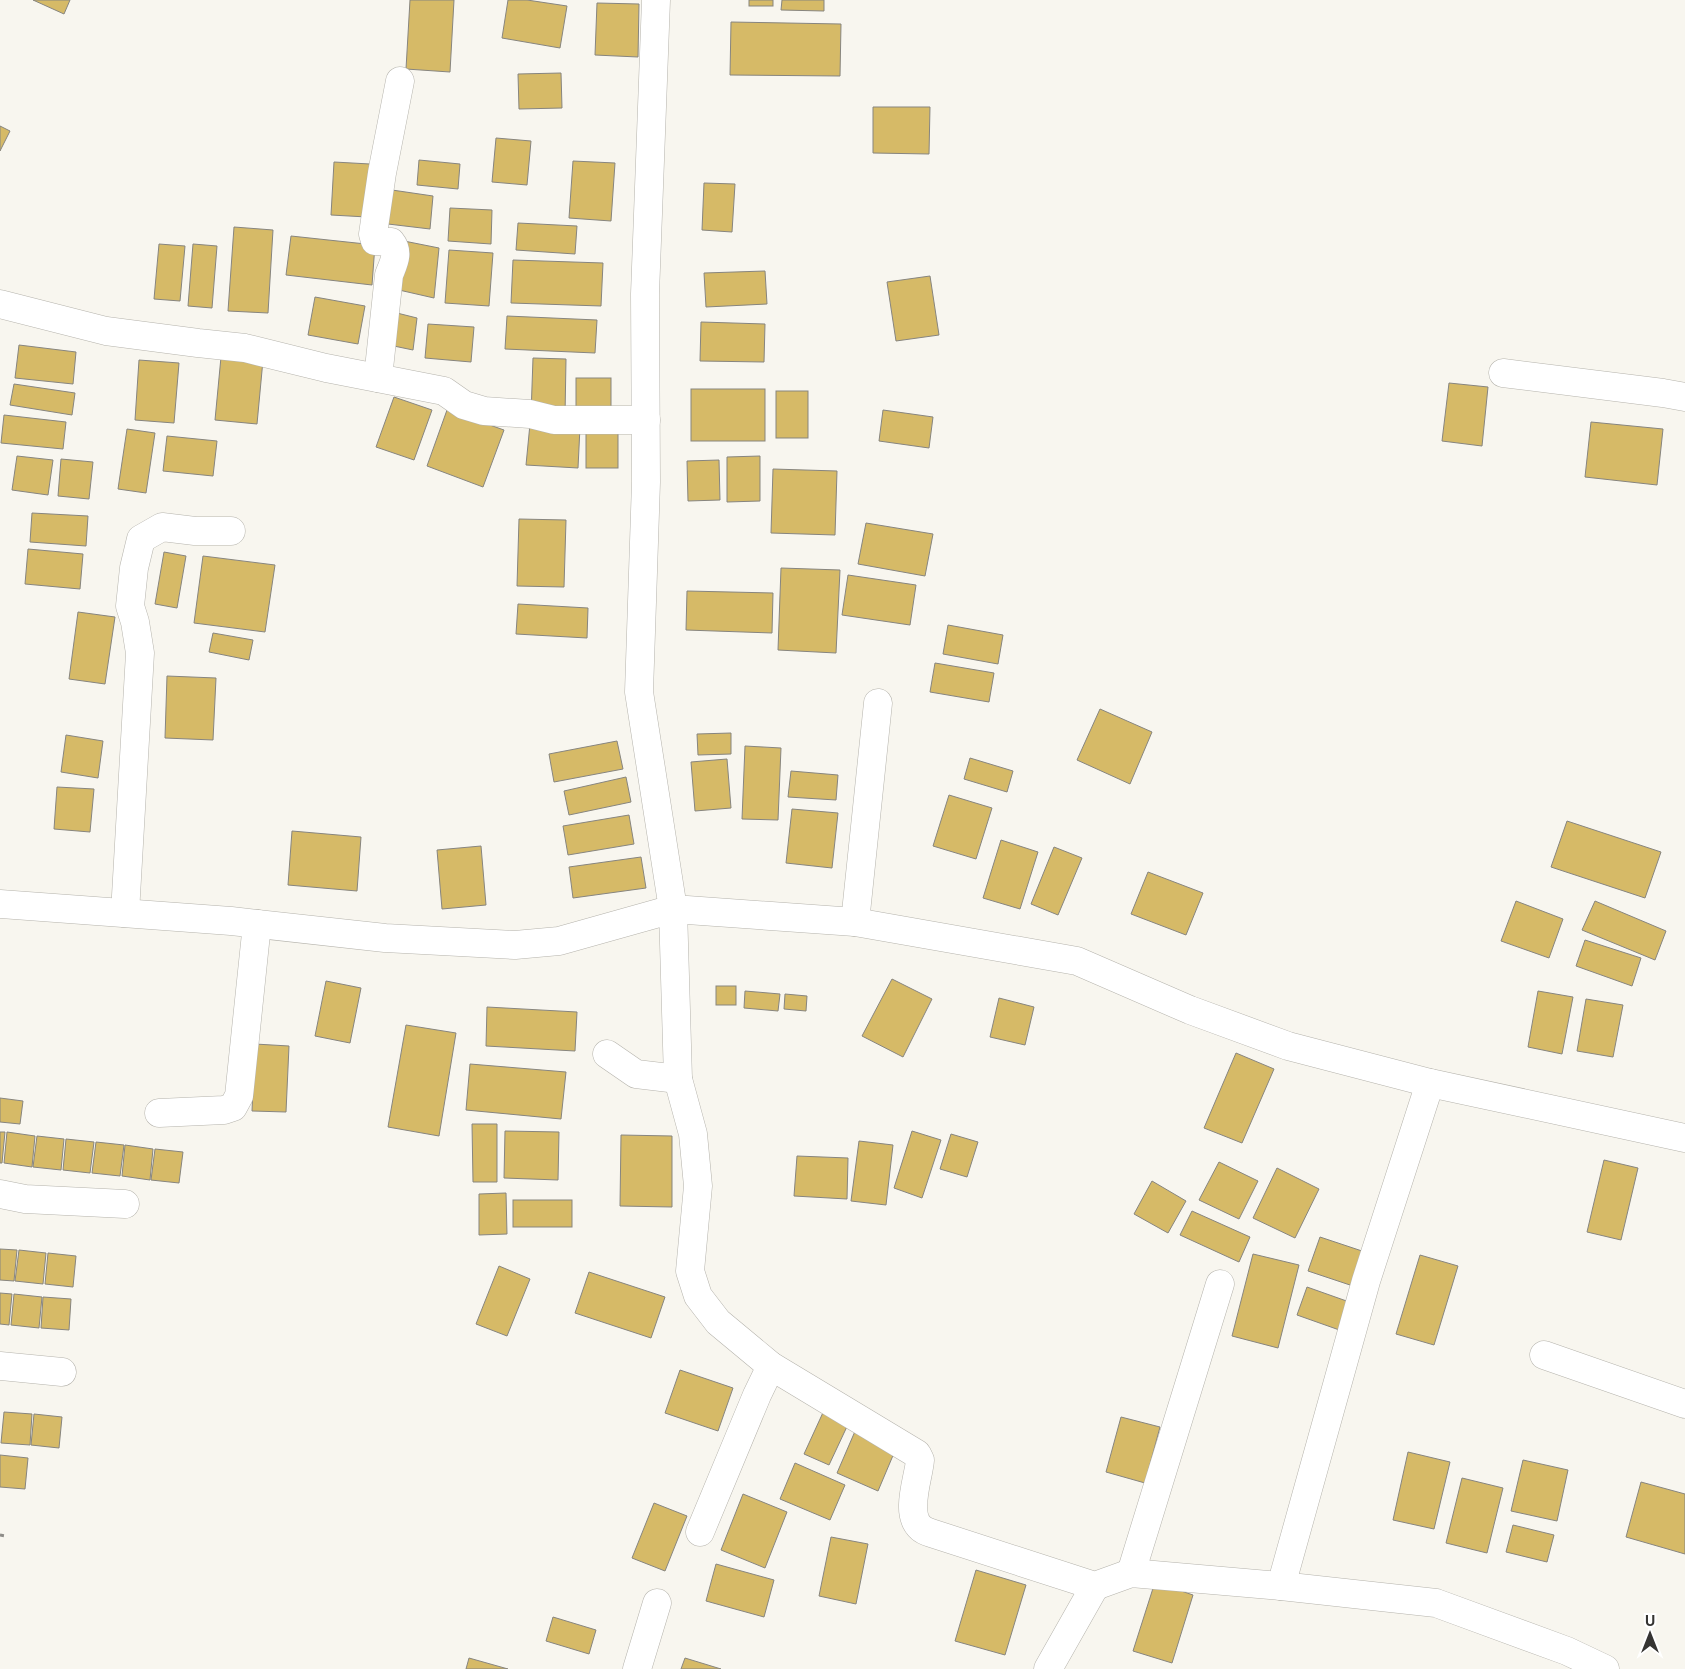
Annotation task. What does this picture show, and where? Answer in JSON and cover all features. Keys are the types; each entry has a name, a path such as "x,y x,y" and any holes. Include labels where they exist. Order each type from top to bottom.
{"street":[{"path":"656,0 645,284 646,482 639,692 674,909 678,1079 693,1134 698,1186 690,1271 698,1296 718,1322 772,1366 917,1454 920,1460 914,1487 916,1522 921,1528 931,1534 1095,1586 1131,1573 1281,1586 1436,1603 1567,1651 1605,1669"},
{"path":"378,378 389,275 395,261 396,250 391,242 375,241 373,234 382,173 400,81"},
{"path":"0,304 106,331 245,348 326,368 444,391 464,406 484,411 530,414 554,420 646,420"},
{"path":"1503,373 1685,397"},
{"path":"125,913 140,653 135,622 130,606 134,568 141,539 162,527 195,531 231,531"},
{"path":"855,922 878,703"},
{"path":"0,904 257,924 385,938 515,945 559,941 674,909 855,922 1077,961 1190,1010 1288,1046 1430,1083 1685,1138"},
{"path":"159,1113 224,1110 232,1107 239,1096 257,924"},
{"path":"607,1054 636,1074 678,1079"},
{"path":"1281,1586 1366,1281 1430,1083"},
{"path":"0,1194 25,1199 125,1204"},
{"path":"1131,1573 1220,1284"},
{"path":"1544,1355 1685,1404"},
{"path":"0,1366 62,1372"},
{"path":"700,1532 757,1395 772,1366"},
{"path":"1048,1669 1095,1586"},
{"path":"637,1669 657,1603"}],"path":[{"path":"0,1535 6,1536"}],"building":[{"path":"33,0 70,0 64,14"},
{"path":"410,0 454,0 450,72 406,69"},
{"path":"508,0 527,0 567,6 560,48 502,38"},
{"path":"749,0 773,0 773,6 749,6"},
{"path":"782,0 824,0 824,11 781,10"},
{"path":"597,3 639,4 638,57 595,55"},
{"path":"731,22 841,24 840,76 730,75"},
{"path":"561,73 562,108 519,109 518,74"},
{"path":"873,107 930,107 929,154 873,153"},
{"path":"0,126 10,131 0,151"},
{"path":"496,138 531,141 527,185 492,182"},
{"path":"419,160 460,164 458,189 417,185"},
{"path":"573,161 615,163 611,221 569,218"},
{"path":"334,162 370,164 367,217 331,215"},
{"path":"704,183 735,184 732,232 702,230"},
{"path":"392,190 433,196 430,229 388,224"},
{"path":"450,208 492,210 491,244 448,241"},
{"path":"518,223 577,226 575,254 516,250"},
{"path":"234,227 273,230 268,313 228,311"},
{"path":"291,236 375,245 372,285 286,275"},
{"path":"404,241 439,248 434,298 399,290"},
{"path":"159,244 185,246 180,301 154,299"},
{"path":"193,244 217,246 212,308 188,306"},
{"path":"449,250 493,253 489,306 445,303"},
{"path":"513,260 603,263 601,306 511,303"},
{"path":"765,271 767,304 706,307 704,273"},
{"path":"930,276 939,335 896,341 887,282"},
{"path":"315,297 365,306 358,344 308,335"},
{"path":"393,312 417,318 413,350 389,345"},
{"path":"507,316 597,320 595,353 505,349"},
{"path":"701,322 765,324 764,362 700,361"},
{"path":"428,324 474,327 471,362 425,358"},
{"path":"19,345 76,352 73,384 15,378"},
{"path":"221,357 263,360 257,424 215,420"},
{"path":"533,358 566,359 565,416 531,415"},
{"path":"139,360 179,363 174,423 135,420"},
{"path":"576,378 611,378 611,411 576,411"},
{"path":"1449,383 1488,387 1482,446 1442,441"},
{"path":"14,384 75,393 72,415 10,405"},
{"path":"691,389 765,389 765,441 691,441"},
{"path":"776,391 808,391 808,438 776,438"},
{"path":"394,397 432,410 414,460 376,447"},
{"path":"447,410 504,430 483,487 427,466"},
{"path":"883,410 933,417 929,448 879,441"},
{"path":"4,415 66,422 63,449 1,443"},
{"path":"1591,422 1663,429 1657,485 1585,477"},
{"path":"530,424 580,427 578,468 526,465"},
{"path":"586,425 618,425 618,468 586,468"},
{"path":"127,429 155,433 146,493 118,489"},
{"path":"167,436 217,441 213,476 163,471"},
{"path":"17,456 53,460 48,495 12,490"},
{"path":"760,456 760,501 727,502 727,457"},
{"path":"61,459 93,462 89,499 58,496"},
{"path":"719,460 720,500 688,501 687,461"},
{"path":"773,469 837,471 835,535 771,533"},
{"path":"32,513 88,516 86,546 30,542"},
{"path":"519,519 566,520 564,587 517,586"},
{"path":"866,523 933,534 925,576 858,564"},
{"path":"28,549 83,554 80,589 25,584"},
{"path":"164,552 186,556 177,608 155,604"},
{"path":"203,556 275,565 265,632 194,623"},
{"path":"781,568 840,570 836,653 778,650"},
{"path":"848,575 916,585 910,625 842,615"},
{"path":"687,591 773,593 772,633 686,630"},
{"path":"518,604 588,608 587,638 516,634"},
{"path":"78,612 115,617 105,684 69,679"},
{"path":"948,625 1003,635 998,664 943,654"},
{"path":"213,633 253,640 249,660 209,652"},
{"path":"935,663 994,673 989,702 930,692"},
{"path":"167,676 216,678 213,740 165,738"},
{"path":"1100,709 1152,732 1130,784 1077,760"},
{"path":"731,733 731,754 698,755 697,734"},
{"path":"66,735 103,741 98,778 61,772"},
{"path":"617,741 623,769 554,782 549,754"},
{"path":"745,746 781,748 778,820 742,819"},
{"path":"970,758 1013,771 1007,792 964,779"},
{"path":"727,759 731,808 695,811 691,762"},
{"path":"791,771 838,775 836,800 788,797"},
{"path":"626,777 631,802 569,815 564,791"},
{"path":"57,787 94,789 90,832 54,829"},
{"path":"949,795 992,808 976,859 933,846"},
{"path":"792,809 838,813 832,868 786,863"},
{"path":"629,815 634,844 568,855 563,826"},
{"path":"1567,821 1661,852 1645,898 1551,867"},
{"path":"292,831 361,837 357,891 288,885"},
{"path":"1001,840 1038,852 1020,909 983,898"},
{"path":"481,846 486,905 442,909 437,850"},
{"path":"1054,847 1082,858 1058,915 1031,904"},
{"path":"641,857 646,888 573,898 569,867"},
{"path":"1148,872 1203,893 1186,935 1131,914"},
{"path":"1516,901 1563,919 1549,958 1501,941"},
{"path":"1595,901 1666,931 1655,960 1582,930"},
{"path":"1585,940 1641,958 1632,986 1576,966"},
{"path":"892,979 932,999 903,1057 862,1036"},
{"path":"326,981 361,988 350,1043 315,1036"},
{"path":"716,986 736,986 736,1005 716,1005"},
{"path":"745,991 780,994 778,1011 744,1008"},
{"path":"1538,991 1573,997 1562,1054 1528,1047"},
{"path":"785,994 807,996 806,1011 784,1009"},
{"path":"999,998 1034,1007 1025,1045 990,1037"},
{"path":"1586,999 1623,1005 1613,1057 1577,1051"},
{"path":"487,1007 577,1012 575,1051 486,1046"},
{"path":"406,1025 456,1033 439,1136 388,1127"},
{"path":"255,1044 289,1046 286,1112 252,1111"},
{"path":"1236,1053 1274,1069 1242,1143 1204,1128"},
{"path":"470,1064 566,1072 561,1119 466,1110"},
{"path":"0,1098 23,1101 20,1124 0,1122"},
{"path":"472,1124 497,1124 497,1182 473,1182"},
{"path":"505,1131 559,1132 558,1180 504,1178"},
{"path":"912,1131 941,1140 922,1198 894,1188"},
{"path":"0,1132 5,1132 2,1163 0,1163"},
{"path":"7,1132 35,1136 32,1167 4,1163"},
{"path":"951,1134 978,1142 967,1177 940,1169"},
{"path":"621,1135 672,1136 672,1207 620,1206"},
{"path":"37,1136 64,1139 61,1170 33,1167"},
{"path":"66,1139 94,1142 90,1173 63,1170"},
{"path":"859,1141 893,1145 886,1205 851,1201"},
{"path":"96,1142 124,1145 120,1176 92,1173"},
{"path":"125,1145 153,1149 150,1180 122,1176"},
{"path":"155,1149 183,1152 179,1183 151,1180"},
{"path":"797,1156 848,1158 847,1199 794,1196"},
{"path":"1604,1160 1638,1168 1621,1240 1587,1232"},
{"path":"1219,1162 1258,1181 1239,1219 1199,1200"},
{"path":"1277,1168 1319,1189 1295,1238 1253,1218"},
{"path":"1152,1181 1186,1201 1168,1233 1134,1214"},
{"path":"506,1193 507,1234 479,1235 479,1194"},
{"path":"513,1200 572,1200 572,1227 513,1227"},
{"path":"1192,1211 1250,1237 1239,1262 1180,1235"},
{"path":"1320,1237 1368,1253 1356,1287 1308,1271"},
{"path":"0,1249 17,1250 14,1281 0,1280"},
{"path":"19,1250 46,1253 43,1284 15,1281"},
{"path":"48,1253 76,1256 73,1287 45,1284"},
{"path":"1253,1254 1299,1265 1278,1348 1232,1336"},
{"path":"1420,1255 1458,1266 1434,1345 1396,1334"},
{"path":"499,1266 530,1279 507,1336 476,1324"},
{"path":"589,1272 665,1297 651,1338 575,1313"},
{"path":"1307,1287 1355,1304 1345,1332 1297,1315"},
{"path":"0,1293 12,1294 9,1325 0,1324"},
{"path":"14,1294 42,1297 39,1328 11,1325"},
{"path":"43,1297 71,1299 69,1330 41,1328"},
{"path":"680,1370 733,1388 718,1431 665,1413"},
{"path":"826,1406 851,1418 829,1465 804,1454"},
{"path":"4,1412 32,1414 30,1445 1,1443"},
{"path":"34,1414 62,1417 59,1448 31,1445"},
{"path":"1121,1417 1160,1427 1145,1483 1106,1472"},
{"path":"856,1429 897,1446 878,1491 837,1473"},
{"path":"1408,1452 1450,1462 1434,1529 1393,1520"},
{"path":"0,1455 28,1458 25,1489 0,1487"},
{"path":"1523,1460 1568,1470 1557,1521 1511,1511"},
{"path":"795,1463 845,1485 830,1520 780,1499"},
{"path":"1462,1478 1503,1488 1487,1553 1446,1543"},
{"path":"1641,1482 1685,1494 1685,1554 1626,1537"},
{"path":"743,1494 787,1512 765,1568 721,1550"},
{"path":"654,1503 687,1516 665,1571 632,1558"},
{"path":"1513,1525 1554,1535 1547,1562 1506,1552"},
{"path":"831,1537 868,1544 856,1604 819,1596"},
{"path":"716,1564 774,1580 764,1617 706,1601"},
{"path":"976,1570 1026,1585 1005,1655 955,1641"},
{"path":"1155,1582 1193,1595 1172,1663 1133,1651"},
{"path":"553,1617 596,1630 589,1654 546,1641"},
{"path":"469,1658 508,1669 466,1669"},
{"path":"685,1658 721,1669 681,1669"}]}
